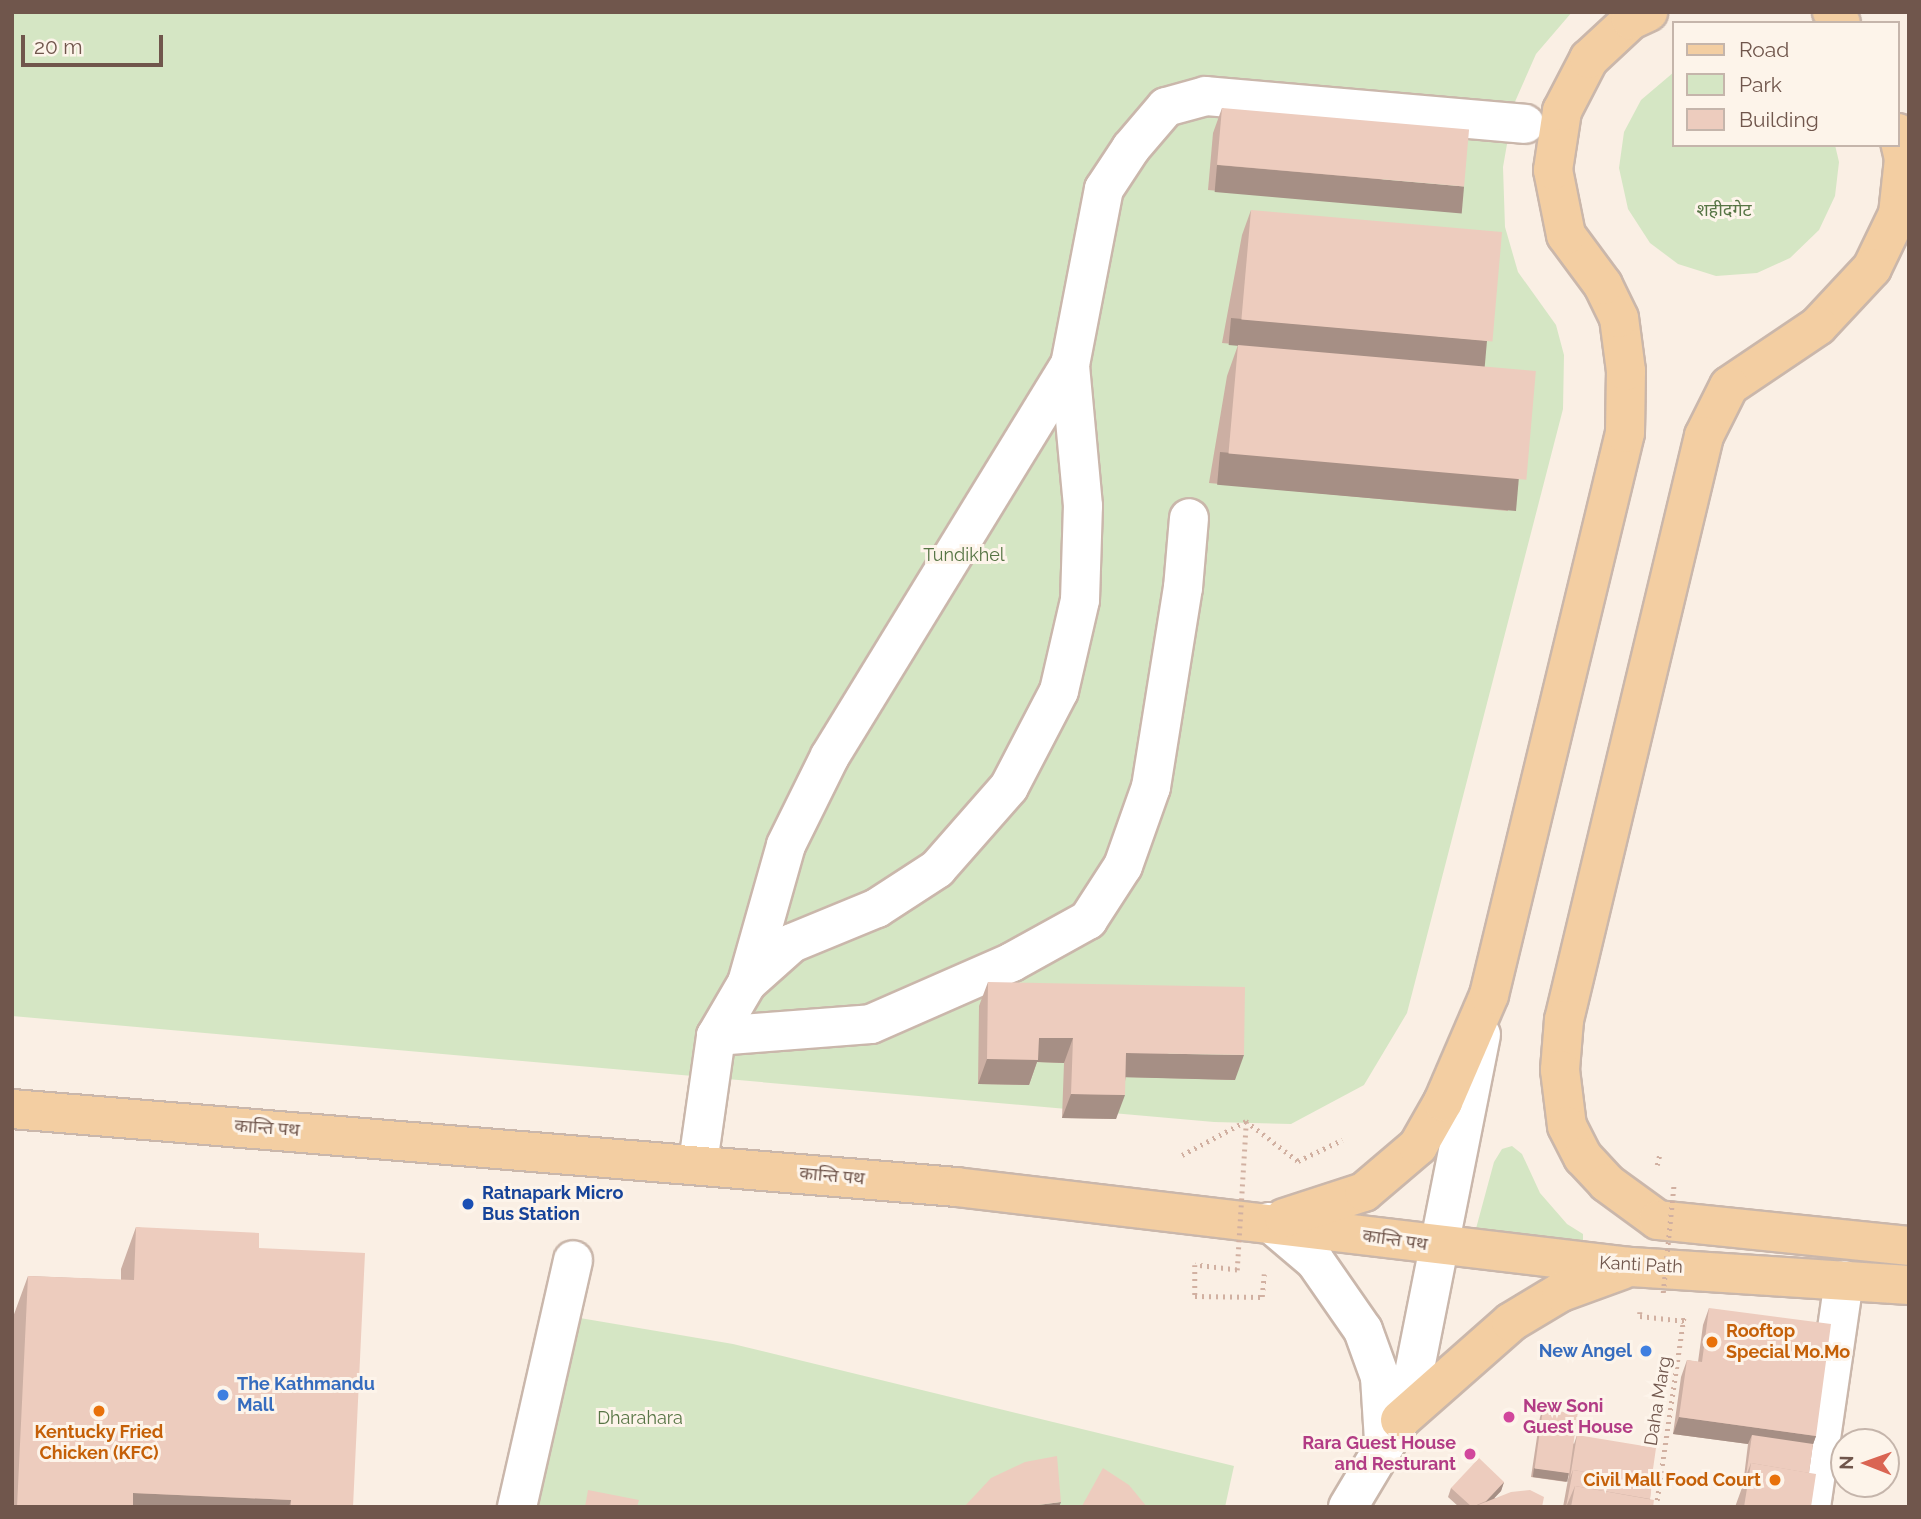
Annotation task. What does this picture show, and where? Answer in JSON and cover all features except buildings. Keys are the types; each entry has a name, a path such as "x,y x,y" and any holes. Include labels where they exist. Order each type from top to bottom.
{"main road":[{"path":"1269,1222 1327,1207 1364,1192 1418,1146 1443,1102 1489,995 1625,433 1626,372 1619,318 1604,285 1566,235 1553,170 1562,111 1589,59 1631,20 1648,12"},
{"path":"1900,142 1904,159 1898,214 1872,268 1818,326 1729,386 1704,436 1564,1020 1560,1070 1567,1126 1583,1157 1607,1183 1658,1220 1909,1246"},
{"name":"कान्ति पथ","path":"12,1109 698,1163 1269,1222 1439,1247"},
{"name":"Kanti Path","path":"1439,1247 1630,1267 1844,1280"},
{"path":"1391,1435 1511,1322 1561,1292 1630,1267"},
{"path":"1844,1280 1909,1285"}],"street":[{"path":"747,984 792,943 877,908 937,869 1009,787 1059,691 1080,600 1083,506 1070,365 1104,189 1166,107 1206,96 1525,124"},
{"path":"698,1163 716,1036 747,984 786,845 830,756 1070,365"},
{"path":"716,1036 871,1024 1012,962 1088,920 1123,866 1151,787 1183,588 1189,518"},
{"path":"1439,1247 1489,995"},
{"path":"1269,1222 1315,1261 1363,1330 1380,1377 1391,1435"},
{"name":"कान्ति पथ","path":"1348,1507 1391,1435 1422,1341 1439,1247"},
{"path":"517,1507 573,1260"},
{"path":"1811,1507 1844,1280"}],"path":[{"path":"1246,1121 1298,1161 1342,1140"},
{"path":"1182,1155 1246,1121"},
{"path":"1246,1121 1237,1270 1195,1265 1195,1296 1262,1297 1264,1270"},
{"path":"1662,1293 1674,1183"},
{"name":"Daha Marg","path":"1656,1507 1685,1321 1684,1310"},
{"path":"1640,1316 1685,1321"}],"green space":[{"name":"Tundikhel","path":"12,12 1572,12 1536,54 1514,104 1503,167 1505,227 1518,272 1556,325 1564,355 1563,409 1407,1013 1364,1085 1291,1124 1214,1122 12,1016"},
{"name":"शहीदगेट","path":"1672,74 1672,147 1835,147 1839,162 1835,196 1819,230 1790,258 1757,273 1716,276 1678,264 1650,243 1628,209 1619,168 1624,132 1641,100"},
{"path":"1512,1146 1522,1154 1540,1193 1567,1224 1583,1234 1583,1248 1474,1236 1494,1162 1502,1149"},
{"name":"Dharahara","path":"574,1317 733,1344 1234,1466 1225,1507 528,1507"}],"place":[{"name":"Ratnapark Micro Bus Station","path":"468,1204"},
{"name":"Rooftop Special Mo.Mo","path":"1712,1342"},
{"name":"New Angel","path":"1646,1351"},
{"name":"The Kathmandu Mall","path":"223,1395"},
{"name":"Kentucky Fried Chicken (KFC)","path":"99,1411"},
{"name":"New Soni Guest House","path":"1509,1417"},
{"name":"Rara Guest House and Resturant","path":"1470,1454"},
{"name":"Civil Mall Food Court","path":"1775,1480"}]}
